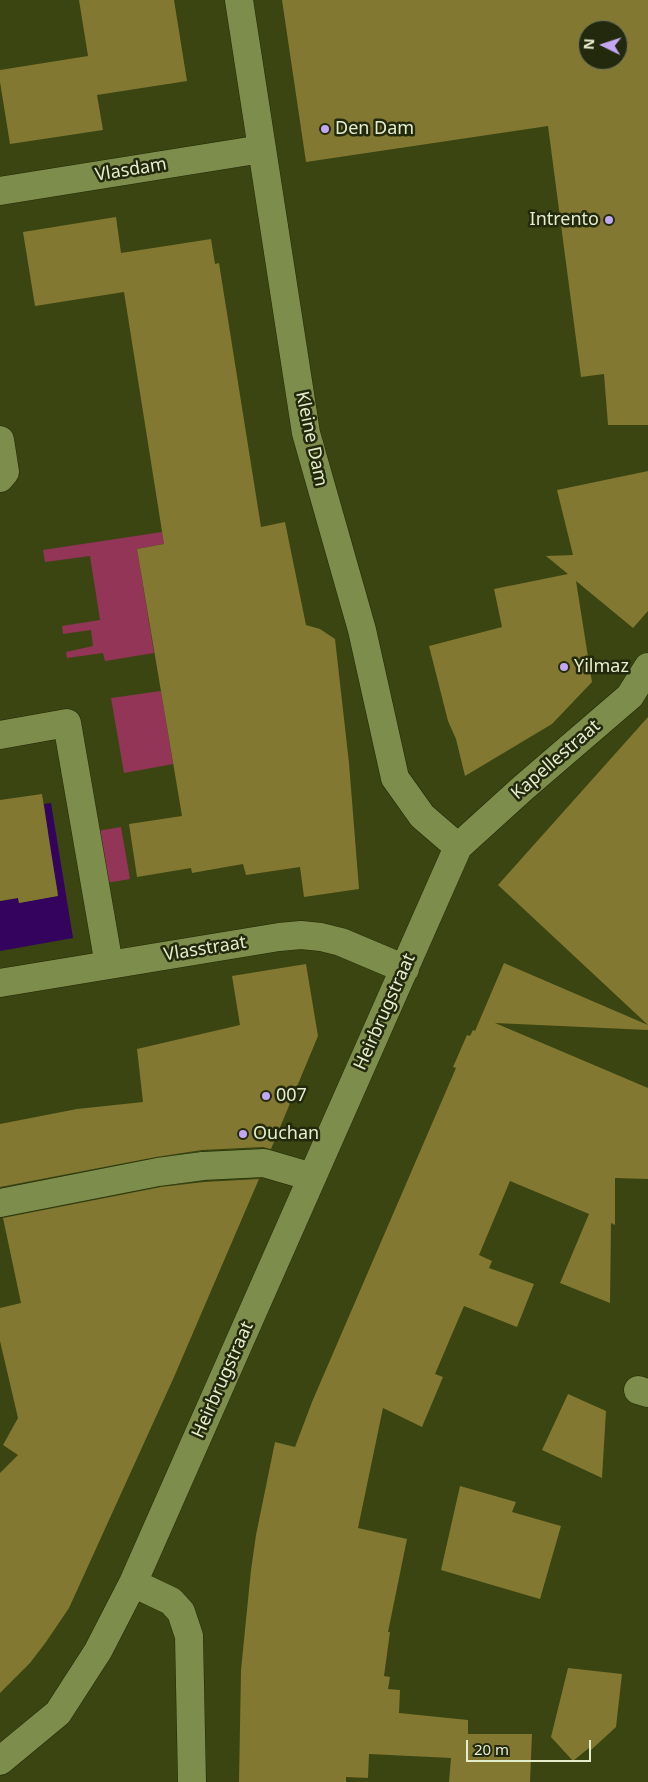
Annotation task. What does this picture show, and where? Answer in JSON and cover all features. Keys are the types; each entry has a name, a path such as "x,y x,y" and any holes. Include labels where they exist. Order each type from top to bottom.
{"street":[{"name":"Kleine Dam","path":"239,0 306,433 362,630 395,778 422,816 458,847"},
{"name":"Vlasdam","path":"0,191 262,149"},
{"path":"0,440 5,472 0,478"},
{"name":"Kapellestraat","path":"458,847 630,696 648,667"},
{"path":"0,735 67,723 109,965"},
{"name":"Heirbrugstraat","path":"0,1761 58,1714 98,1651 133,1583 458,847"},
{"name":"Vlasstraat","path":"0,983 301,935 341,942 405,969"},
{"path":"0,1203 149,1174 203,1166 264,1163 312,1177"},
{"path":"133,1583 171,1601 181,1612 189,1636 192,1782"}],"shaded area":[{"path":"162,532 164,544 137,549 154,653 105,661 103,653 67,658 66,652 93,646 91,630 63,634 62,626 100,620 90,556 45,562 43,550"},
{"path":"161,691 173,764 124,773 111,698"},
{"path":"51,803 73,938 0,951 0,901 18,898 19,903 56,896 58,893 52,860 44,834 48,833 44,804"},
{"path":"121,827 130,879 106,883 97,831"}],"building":[{"path":"79,0 174,0 187,81 97,95 103,130 10,144 0,82 0,70 88,56"},
{"path":"282,0 648,0 648,425 608,425 604,374 581,377 548,126 306,162"},
{"path":"116,217 121,253 211,239 215,264 219,263 261,527 285,522 306,625 320,629 335,639 349,763 359,889 304,897 300,867 246,875 243,864 192,873 191,868 137,877 129,824 182,816 137,549 164,544 124,292 35,306 23,232"},
{"path":"648,471 648,611 633,628 576,581 592,682 552,724 465,776 456,739 448,721 429,646 502,627 494,589 568,574 546,556 573,555 557,490"},
{"path":"648,717 648,1025 498,885"},
{"path":"42,794 58,896 19,903 18,898 0,901 0,800"},
{"path":"504,963 648,1025 648,1030 495,1023 648,1088 648,1179 615,1178 615,1225 611,1223 610,1303 560,1283 589,1214 510,1181 479,1255 492,1261 489,1268 534,1284 517,1327 464,1306 435,1374 443,1377 422,1427 383,1408 358,1528 407,1539 388,1632 390,1632 384,1676 390,1677 388,1689 400,1690 399,1713 468,1720 468,1734 532,1734 530,1782 449,1782 451,1758 369,1754 368,1778 346,1777 346,1782 239,1782 241,1670 251,1570 256,1535 275,1442 295,1447 312,1402 456,1068 453,1067 467,1035 470,1036 473,1030 475,1031"},
{"path":"306,964 318,1036 271,1149 263,1147 202,1150 0,1187 0,1124 77,1109 143,1102 137,1049 240,1025 232,976"},
{"path":"259,1179 174,1377 69,1608 30,1663 0,1693 0,1473 18,1455 3,1445 18,1418 0,1341 0,1308 21,1303 3,1218 161,1187"},
{"path":"568,1394 606,1411 602,1478 542,1450"},
{"path":"460,1486 516,1502 512,1512 561,1526 540,1599 441,1570"},
{"path":"568,1668 622,1674 616,1727 591,1750 589,1748 573,1761 551,1737"}],"place":[{"name":"Den Dam","path":"325,129"},
{"name":"Intrento","path":"609,220"},
{"name":"Yilmaz","path":"564,667"},
{"name":"007","path":"266,1096"},
{"name":"Ouchan","path":"243,1134"}]}
